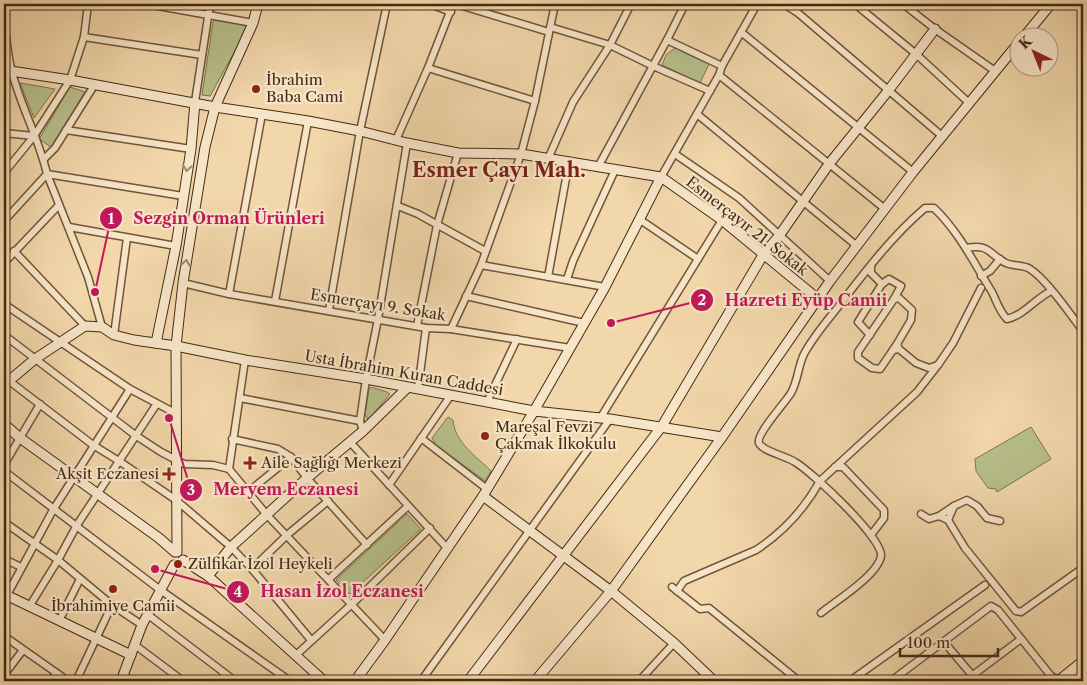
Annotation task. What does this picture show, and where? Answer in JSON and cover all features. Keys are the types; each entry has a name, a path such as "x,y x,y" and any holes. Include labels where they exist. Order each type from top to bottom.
{"street":[{"path":"4,173 34,136 70,80 84,37 88,4"},
{"path":"147,4 253,23"},
{"path":"156,343 176,246 210,4"},
{"path":"176,552 176,346 183,283 205,147 215,107 253,23 258,4"},
{"path":"329,310 360,131 387,4"},
{"path":"430,4 451,12"},
{"path":"396,140 454,4 610,45 710,91"},
{"path":"451,329 481,265 521,154 535,101 555,4"},
{"path":"548,158 573,102 610,45 631,4"},
{"path":"598,167 685,4"},
{"path":"355,681 485,492 534,411 605,287 661,177 757,4"},
{"path":"784,4 798,13 942,136"},
{"path":"855,4 916,54 968,102"},
{"path":"903,4 935,29 995,70"},
{"path":"1031,28 1051,4"},
{"path":"4,18 8,70 88,277 102,327 85,326 5,381 40,404 93,445 176,500 231,546 311,640"},
{"path":"468,681 662,426 763,254 779,236 829,164 935,29"},
{"path":"741,32 913,172"},
{"path":"84,37 202,55"},
{"path":"667,40 722,66"},
{"path":"535,681 611,591 722,437 830,281 968,102 1010,53"},
{"path":"428,68 535,101"},
{"name":"Esmerçayır 21. Sokak","path":"8,70 196,102 215,107 308,121 458,153 521,154 661,177 722,220 818,299"},
{"path":"719,75 885,209"},
{"path":"44,159 56,148 95,84"},
{"path":"229,294 262,114"},
{"path":"697,114 857,246"},
{"path":"275,301 308,121"},
{"path":"66,130 190,149"},
{"path":"4,133 34,136"},
{"path":"362,431 360,420 366,379 398,206 407,143"},
{"path":"416,326 437,225 458,153"},
{"path":"675,154 739,198 830,281"},
{"path":"548,277 569,162"},
{"path":"567,279 573,261 615,170"},
{"path":"47,174 183,196"},
{"path":"4,221 47,174"},
{"path":"4,263 59,205"},
{"path":"398,206 418,214 485,251"},
{"path":"821,613 874,569 881,556 879,546 871,536 820,481 794,461 779,453 765,450 760,444 759,437 763,429 792,391 804,354 812,342 862,276 871,270 911,220 925,208 934,208 946,220 966,248 1001,313 1007,319 1017,317 1039,297 1051,291"},
{"path":"639,219 698,259"},
{"path":"420,681 529,532 606,418 722,220"},
{"path":"69,227 176,246"},
{"path":"114,335 127,238"},
{"path":"966,248 977,246 986,248 1005,263 1028,268 1051,291 1083,331"},
{"path":"14,251 85,326"},
{"path":"799,681 709,608 700,609 675,589 684,581 748,553 766,543 788,523 811,497 820,481 917,392 930,371 938,365 953,343 981,288 982,277 1000,259"},
{"path":"481,265 605,287"},
{"path":"871,270 882,283"},
{"path":"870,335 858,322 882,283 889,279 901,286 900,291 896,298 870,335 858,352 858,358 872,368 880,369 896,347 911,320 912,310 896,298"},
{"name":"Esmerçayı 9. Sokak","path":"183,283 229,294 426,328 451,329 570,348"},
{"path":"981,288 989,288"},
{"path":"466,296 584,323"},
{"path":"4,304 130,389 175,414"},
{"name":"Usta İbrahim Kuran Caddesi","path":"102,327 114,335 134,340 176,346 245,360 366,379 534,411 606,418 722,437"},
{"path":"418,389 426,328"},
{"path":"4,335 135,435 175,460 184,464 214,465 229,469 267,515 385,640"},
{"path":"487,402 517,339"},
{"path":"896,347 930,371"},
{"path":"229,469 245,360"},
{"path":"208,576 231,546 350,442 407,388"},
{"path":"130,389 53,510 5,595 130,655"},
{"path":"389,485 451,395"},
{"path":"240,398 360,420"},
{"path":"4,465 40,404"},
{"path":"29,607 97,493 156,404"},
{"path":"4,424 20,438 176,552 182,554 184,560 208,576 324,681"},
{"path":"421,438 529,532 611,591 674,643 714,681"},
{"path":"232,439 278,449 291,457 307,478 367,545"},
{"path":"350,442 447,548"},
{"path":"248,492 291,457"},
{"path":"843,467 845,457"},
{"path":"835,467 843,467 884,510 884,518 871,536"},
{"path":"4,472 160,589 290,681"},
{"path":"920,514 929,519 939,516 967,500 977,506 987,518 1000,521"},
{"path":"252,569 287,535 328,501"},
{"path":"329,579 408,506"},
{"path":"948,520 954,506"},
{"path":"939,516 948,520 965,548 1016,611 1021,612 1083,568"},
{"path":"4,522 34,542 112,605 142,625"},
{"path":"296,654 352,604 430,528"},
{"path":"174,565 170,557 176,552"},
{"path":"4,559 22,567"},
{"path":"174,565 179,565 184,560"},
{"path":"124,680 130,655 136,645 146,614 174,565"},
{"path":"985,585 988,575"},
{"path":"59,621 80,579"},
{"path":"850,681 985,585 994,584"},
{"path":"76,681 112,605"},
{"path":"896,680 991,606 998,610 1051,676 1059,681 1083,661"},
{"path":"146,614 235,681"},
{"path":"4,636 68,681"},
{"path":"965,681 975,678 1021,639"},
{"path":"944,642 975,678"},
{"path":"639,681 674,643"},
{"path":"136,645 183,681"},
{"path":"4,675 23,650"},
{"path":"51,681 56,673"},
{"path":"1072,681 1083,673"}],"green space":[{"path":"216,20 245,25 247,29 210,96 202,95 213,22"},
{"path":"675,48 709,64 700,83 662,65 666,55"},
{"path":"20,83 55,89 34,118"},
{"path":"70,87 85,92 51,147 39,139"},
{"path":"371,387 390,394 368,420 365,414 369,389"},
{"path":"448,417 453,420 462,442 491,471 485,481 436,445 432,438"},
{"path":"1031,427 1051,459 997,492 996,489 988,488 976,471 975,459"},
{"path":"407,514 421,529 350,594 336,580"}],"place":[{"name":"İbrahim Baba Cami","path":"256,89"},
{"name":"Sezgin Orman Ürünleri","path":"95,292"},
{"name":"Hazreti Eyüp Camii","path":"611,323"},
{"name":"Meryem Eczanesi","path":"169,418"},
{"name":"Mareşal Fevzi Çakmak İlkokulu","path":"485,436"},
{"name":"Aile Sağlığı Merkezi","path":"250,463"},
{"name":"Akşit Eczanesi","path":"169,474"},
{"name":"Zülfikar İzol Heykeli","path":"178,564"},
{"name":"Hasan İzol Eczanesi","path":"155,569"},
{"name":"İbrahimiye Camii","path":"113,589"}],"district":[{"name":"Esmer Çayı Mah.","path":"499,170"}]}
